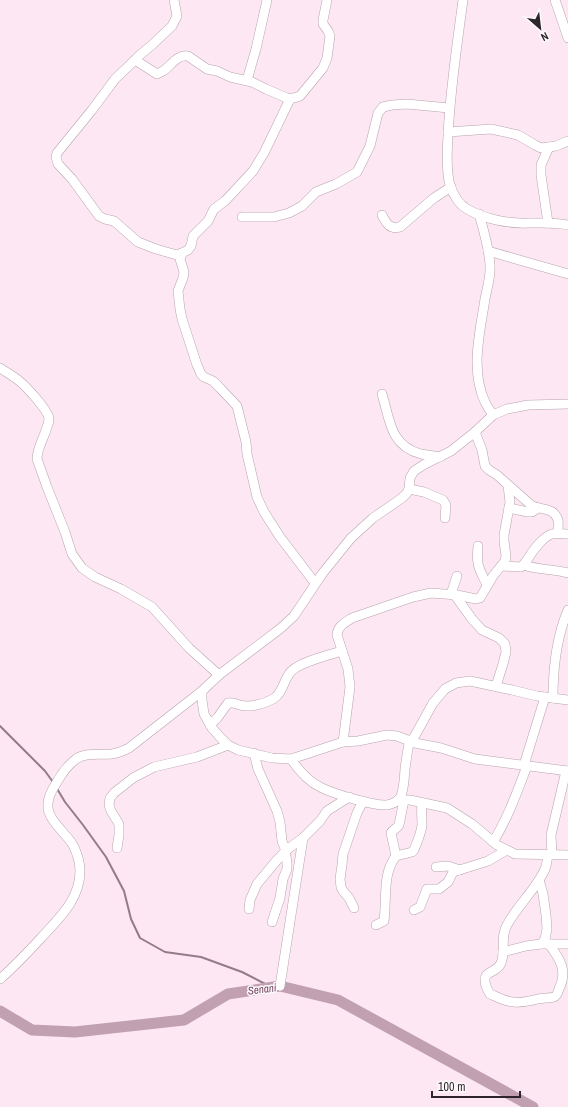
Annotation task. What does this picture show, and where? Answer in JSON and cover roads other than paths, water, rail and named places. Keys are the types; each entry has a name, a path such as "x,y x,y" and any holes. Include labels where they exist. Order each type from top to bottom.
{"street":[{"path":"174,0 177,16 172,26 115,79 59,151 56,157 58,164 72,179 99,216 114,221 138,242 177,255 182,254 191,246 193,236 208,221 214,209 225,202 253,171 264,153 290,99"},
{"path":"247,80 256,49 267,0"},
{"path":"135,60 157,74 163,71 178,58 188,56 207,68 235,78 247,80 290,99 300,96 323,68 327,58 330,36 322,20 326,0"},
{"path":"463,0 449,108 449,184 456,198 466,209 479,214 508,223 548,223 568,225"},
{"path":"555,0 568,38"},
{"path":"242,217 274,218 289,213 302,206 316,192 336,184 357,172 370,146 378,113 383,107 406,104 449,108"},
{"path":"448,132 491,129 518,135 541,148 556,146 568,141"},
{"path":"548,223 541,175 542,165 549,147"},
{"path":"382,215 391,228 395,229 400,227 434,198 451,187"},
{"path":"479,214 485,234 490,266 477,351 477,371 485,403 493,415"},
{"path":"488,251 568,274"},
{"path":"182,254 180,259 184,272 178,288 178,295 182,319 197,365 201,374 213,381 236,406 246,442 247,454 257,497 264,512 280,536 315,583"},
{"path":"0,368 19,380 47,412 49,419 48,427 37,455 37,460 72,554 82,568 152,607 189,648 219,675"},
{"path":"382,394 397,439 409,449 420,454 440,457"},
{"path":"0,978 22,959 64,913 73,898 78,885 80,872 76,851 55,822 48,810 47,805 55,785 68,765 84,755 112,754 129,748 202,691 219,675 281,628 294,616 315,583 351,538 373,518 407,493 410,478 414,471 451,451 493,415 507,409 528,405 568,404"},
{"path":"475,432 482,450 485,466 531,505 548,510 555,515 558,530 563,534"},
{"path":"343,742 350,687 348,669 337,635 337,630 352,618 413,597 431,593 453,594 476,599 480,598 493,576 505,561 504,535 510,498 508,486"},
{"path":"409,489 424,492 443,500 446,505 445,518"},
{"path":"509,508 528,512 535,511 538,508"},
{"path":"524,565 533,551 547,536 551,534 563,534"},
{"path":"478,546 478,568 488,585"},
{"path":"501,566 521,567 524,565 537,569 568,573"},
{"path":"456,576 453,594 482,630 499,638 505,644 506,652 496,686"},
{"path":"493,842 511,808 549,698 558,637 568,610"},
{"path":"210,724 218,718 228,704 234,703 248,706 272,700 278,696 283,684 294,669 342,651"},
{"path":"376,925 384,921 388,872 396,856 391,833 398,828 399,825 406,762 411,741 433,703 445,689 456,683 470,681 537,696 568,700"},
{"path":"202,691 203,710 210,724 228,745 238,750 272,758 291,759 343,742 358,741 386,735 397,736 475,759 567,771 551,835 550,855 546,868 506,925 503,934 502,960 498,969 485,976 485,982 490,994 512,1002 556,996 562,983 562,965 557,956 545,944 547,929 546,915 539,880"},
{"path":"117,848 119,824 109,805 110,798 114,793 133,778 154,767 197,757 228,745"},
{"path":"254,754 258,769 277,811 282,842 286,851 288,862 280,898 272,922"},
{"path":"291,759 298,770 322,788 363,801 386,805 401,800 443,806 472,824 497,845 515,854 568,855"},
{"path":"249,909 250,900 257,884 277,860 303,838 328,811 349,797"},
{"path":"354,908 341,887 340,879 343,854 363,801"},
{"path":"396,856 412,852 414,850 422,825 422,803"},
{"path":"280,986 303,838"},
{"path":"414,910 420,908 427,889 439,889 448,882 453,872 488,861 507,850"},
{"path":"436,867 448,866 460,870"},
{"path":"503,952 526,946 568,944"}],"waterway":[{"path":"0,726 45,771 53,782"},
{"path":"56,787 65,802 106,857 124,891 131,919 140,938 165,952 201,957 242,972 271,987"},
{"name":"Senani","path":"0,1011 32,1030 75,1032 184,1020 228,994 280,986 338,1000 533,1107"}]}
